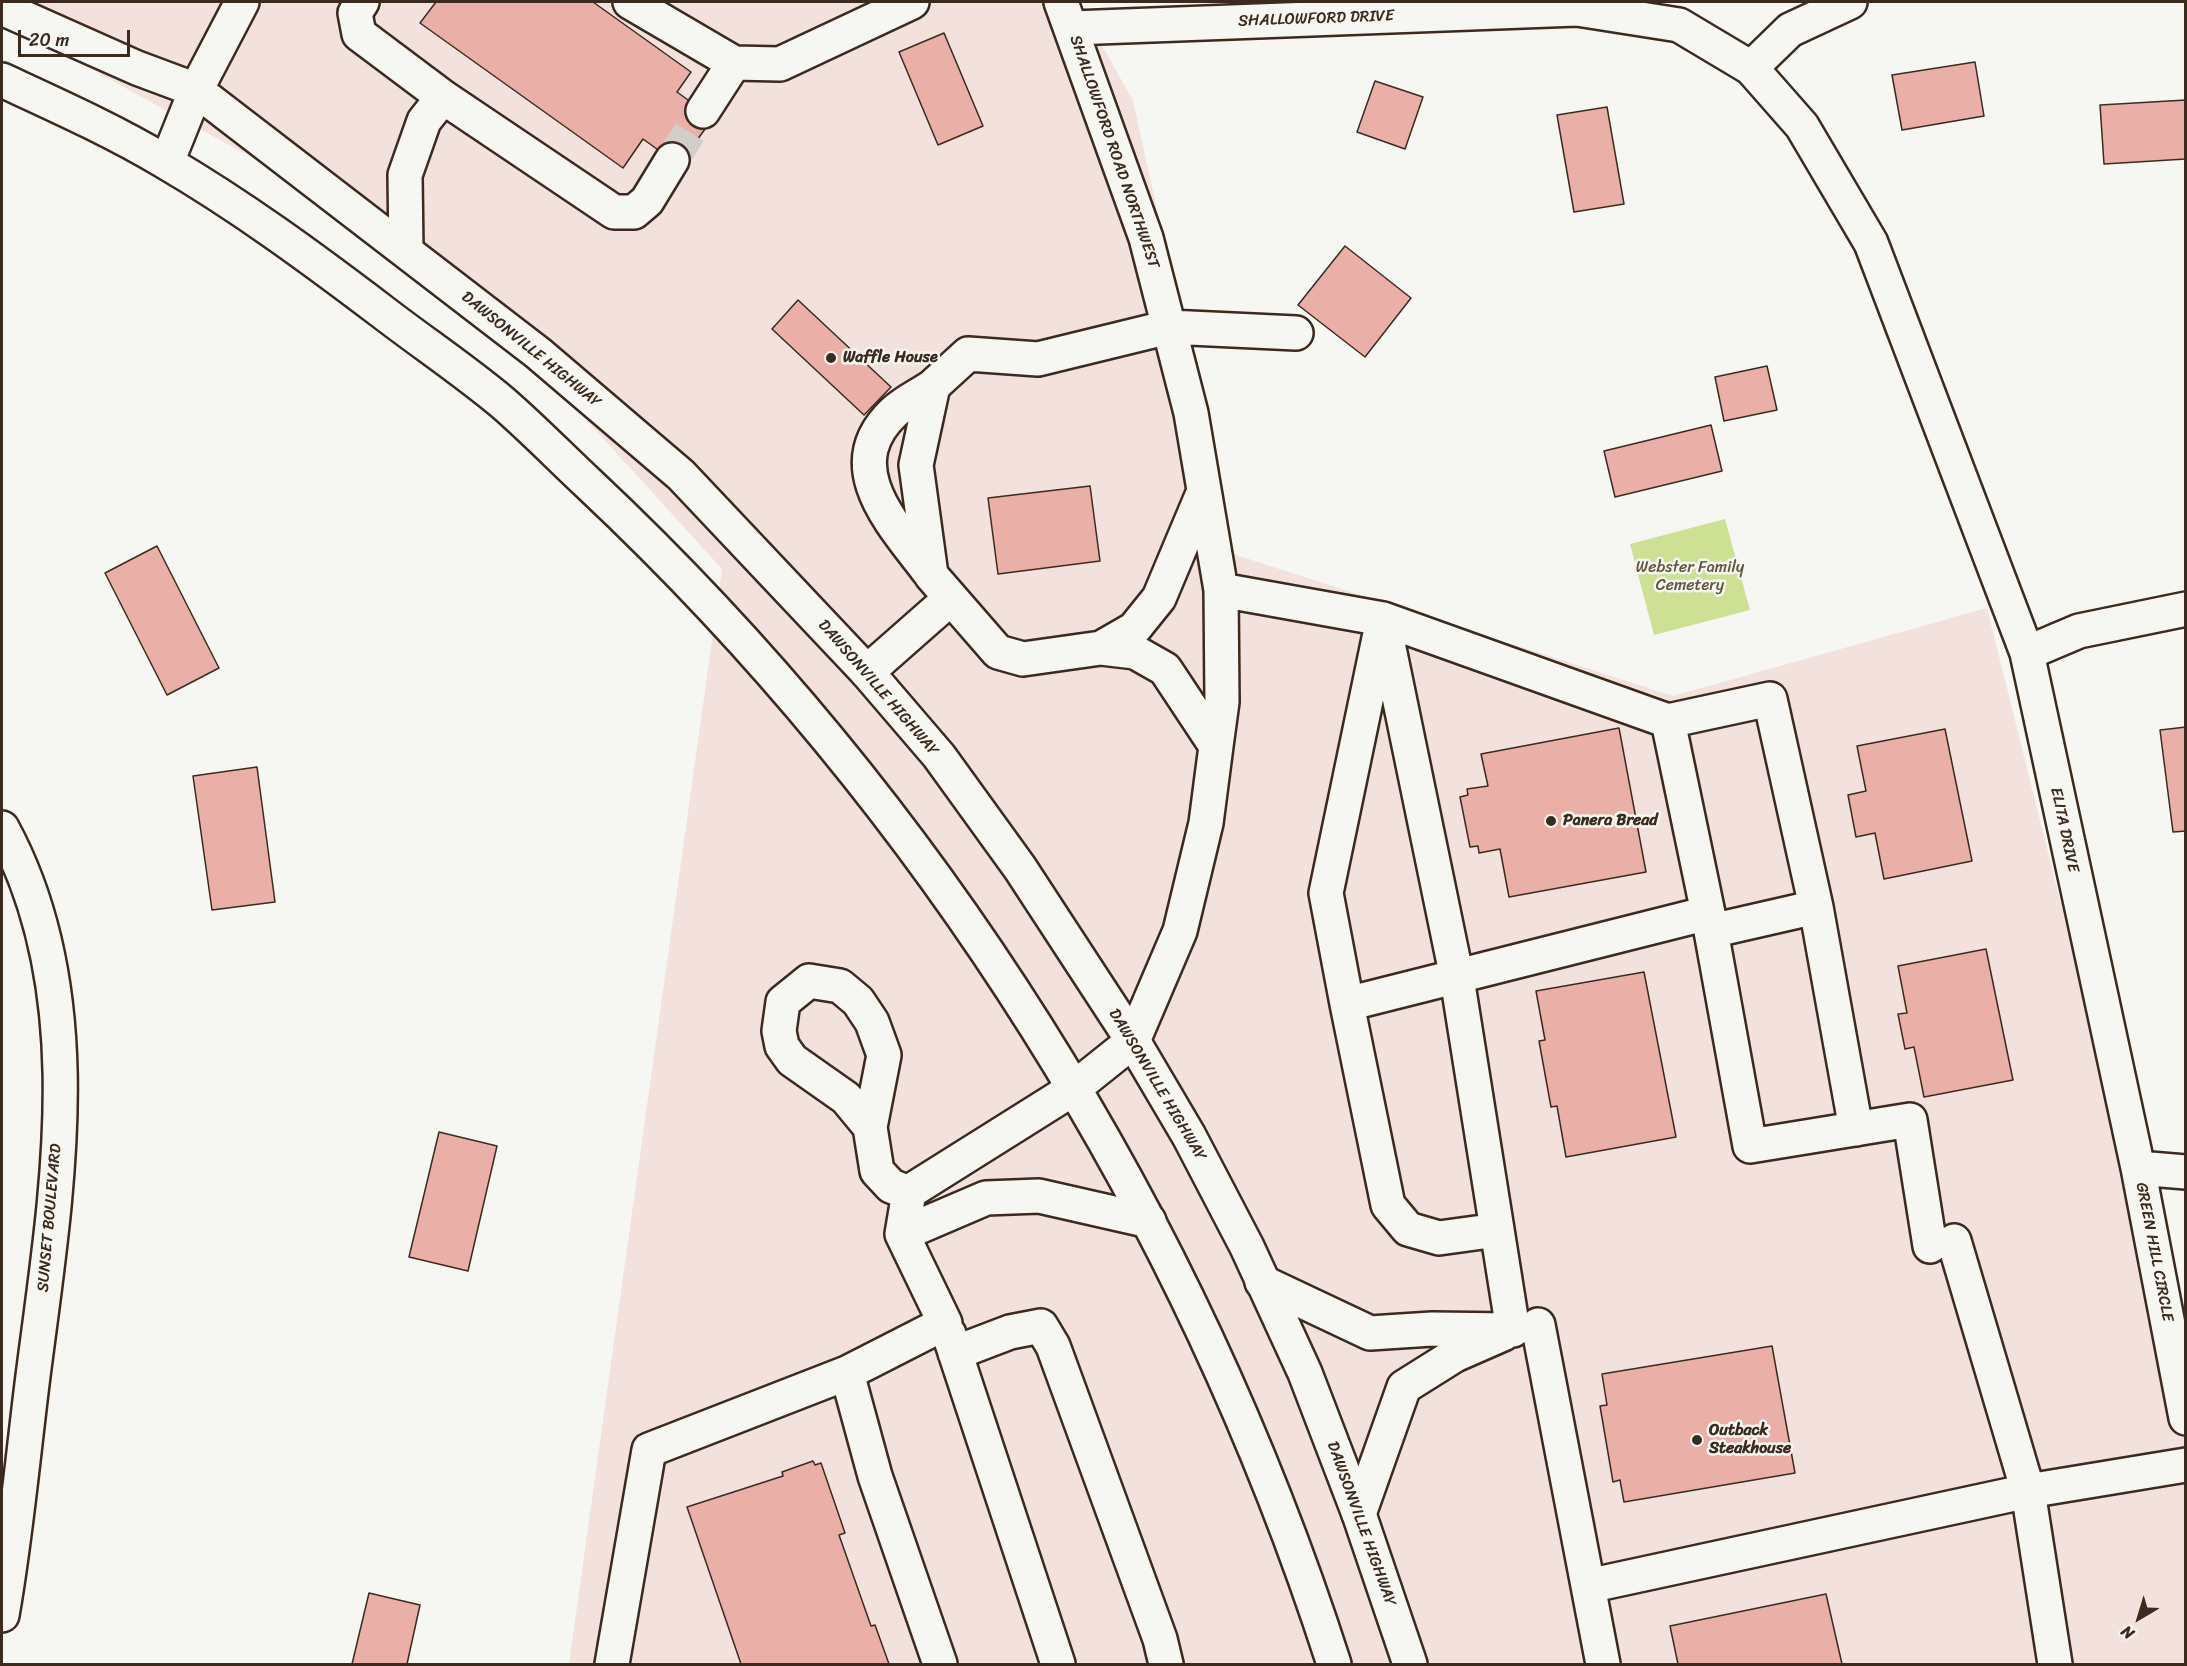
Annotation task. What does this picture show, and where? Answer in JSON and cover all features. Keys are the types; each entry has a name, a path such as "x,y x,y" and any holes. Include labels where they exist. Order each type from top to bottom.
{"street":[{"path":"166,162 196,90 242,2"},
{"path":"362,2 355,14 359,34 442,97 614,212 634,212 647,201 672,160"},
{"path":"630,2 734,63 780,64 912,2"},
{"path":"1751,68 1790,30 1850,2"},
{"name":"DAWSONVILLE HIGHWAY","path":"2,8 137,68 196,90 538,353 681,475 867,672 939,756 1020,868 1133,1041 1189,1136 1305,1373 1359,1514 1410,1665"},
{"name":"SHALLOWFORD DRIVE","path":"1067,15 1577,9 1679,25 1751,68 1802,126 1870,243 2027,652"},
{"name":"SHALLOWFORD ROAD NORTHWEST","path":"1067,15 1146,238 1191,413 1221,590 1222,702 1206,824 1180,931 1133,1041"},
{"path":"703,111 734,63"},
{"path":"2,80 117,134 166,162 306,254 502,403 645,537 756,652 860,777 976,933 1073,1089 1149,1221 1204,1329 1257,1451 1306,1579 1334,1665"},
{"path":"406,251 405,175 424,121 442,97"},
{"path":"1216,746 1166,669 1135,652 1101,648 1023,659 998,652 941,586 885,513 871,486 869,464 871,444 894,412 933,386 969,354 1038,359 1169,327 1296,333"},
{"path":"933,386 916,465 941,586"},
{"path":"1101,648 1134,629 1159,598 1204,491"},
{"path":"867,672 941,586"},
{"path":"1221,590 1383,619 1668,721 1770,699 1816,907 1856,1129"},
{"path":"2027,652 2079,631 2186,609"},
{"path":"1383,619 1456,978 1497,1230 1526,1327 1588,1586 1603,1665"},
{"path":"1383,619 1326,893 1388,1204 1408,1229 1439,1238 1497,1230"},
{"name":"ELITA DRIVE","path":"2027,652 2138,1168"},
{"path":"1668,721 1709,922 1750,1146 1910,1120 1942,1244 2028,1491 2055,1665"},
{"name":"SUNSET BOULEVARD","path":"2,828 34,897 50,960 58,1025 58,1119 52,1222 2,1615"},
{"path":"1347,1004 1709,922 1816,907"},
{"path":"1058,1665 950,1338 902,1234 909,1193 1073,1089 1133,1041"},
{"path":"870,1127 877,1171 891,1186 909,1193"},
{"name":"GREEN HILL CIRCLE","path":"2186,1173 2138,1168 2186,1418"},
{"path":"902,1234 986,1198 1039,1196 1149,1221"},
{"path":"1262,1282 1370,1333 1526,1327"},
{"path":"612,1665 649,1450 847,1373 950,1338 1010,1332 1041,1326 1053,1346 1160,1639 1166,1665"},
{"path":"1359,1514 1404,1387 1455,1355 1526,1327"},
{"path":"847,1373 875,1476 940,1665"},
{"path":"1588,1586 2028,1491 2186,1465"}],"shaded area":[{"path":"2,2 1078,2 1133,101 1233,554 1673,696 1987,608 2176,1365 2185,1370 2185,1664 569,1664 722,569 571,403 271,168 2,20"}],"green space":[{"name":"Webster Family Cemetery","path":"1725,519 1750,610 1654,635 1630,544"}],"building":[{"path":"436,2 593,2 691,72 677,92 713,118 679,165 643,139 623,168 420,23"},
{"path":"944,33 983,126 938,145 899,52"},
{"path":"1975,62 1984,116 1902,130 1892,75"},
{"path":"1375,81 1423,97 1405,149 1357,132"},
{"path":"2186,100 2186,159 2104,164 2100,105"},
{"path":"1607,107 1624,204 1574,212 1557,115"},
{"path":"1345,246 1411,298 1365,357 1298,305"},
{"name":"Waffle House","path":"798,300 891,387 864,415 772,329"},
{"path":"1767,366 1777,410 1724,421 1715,377"},
{"path":"1711,425 1722,471 1615,497 1604,451"},
{"path":"1090,486 1100,561 998,574 988,498"},
{"path":"157,546 219,668 167,695 105,573"},
{"path":"2186,727 2186,831 2173,832 2160,730"},
{"name":"Panera Bread","path":"1619,728 1646,872 1509,897 1500,849 1479,853 1478,846 1470,847 1460,797 1468,795 1467,789 1488,786 1481,754"},
{"path":"1945,729 1972,861 1884,879 1875,833 1856,837 1848,795 1866,791 1857,746"},
{"path":"257,767 275,902 212,910 193,776"},
{"path":"1986,949 2013,1080 1924,1097 1914,1047 1905,1049 1898,1014 1907,1013 1898,966"},
{"path":"1644,972 1676,1137 1566,1157 1557,1106 1551,1107 1539,1041 1545,1040 1536,991"},
{"path":"439,1132 497,1146 468,1271 409,1257"},
{"name":"Outback Steakhouse","path":"1772,1346 1795,1473 1624,1502 1620,1480 1613,1482 1600,1406 1607,1405 1602,1374"},
{"path":"813,1461 815,1465 821,1463 845,1533 839,1535 871,1626 875,1625 889,1664 741,1664 687,1507 783,1476 782,1472"},
{"path":"369,1593 420,1605 407,1664 352,1664"},
{"path":"1826,1594 1842,1664 1678,1664 1670,1626"}],"tunnel":[{"path":"672,160 703,111"}],"place":[{"name":"Waffle House","path":"831,358"},
{"name":"Panera Bread","path":"1551,821"},
{"name":"Outback Steakhouse","path":"1697,1440"}]}
